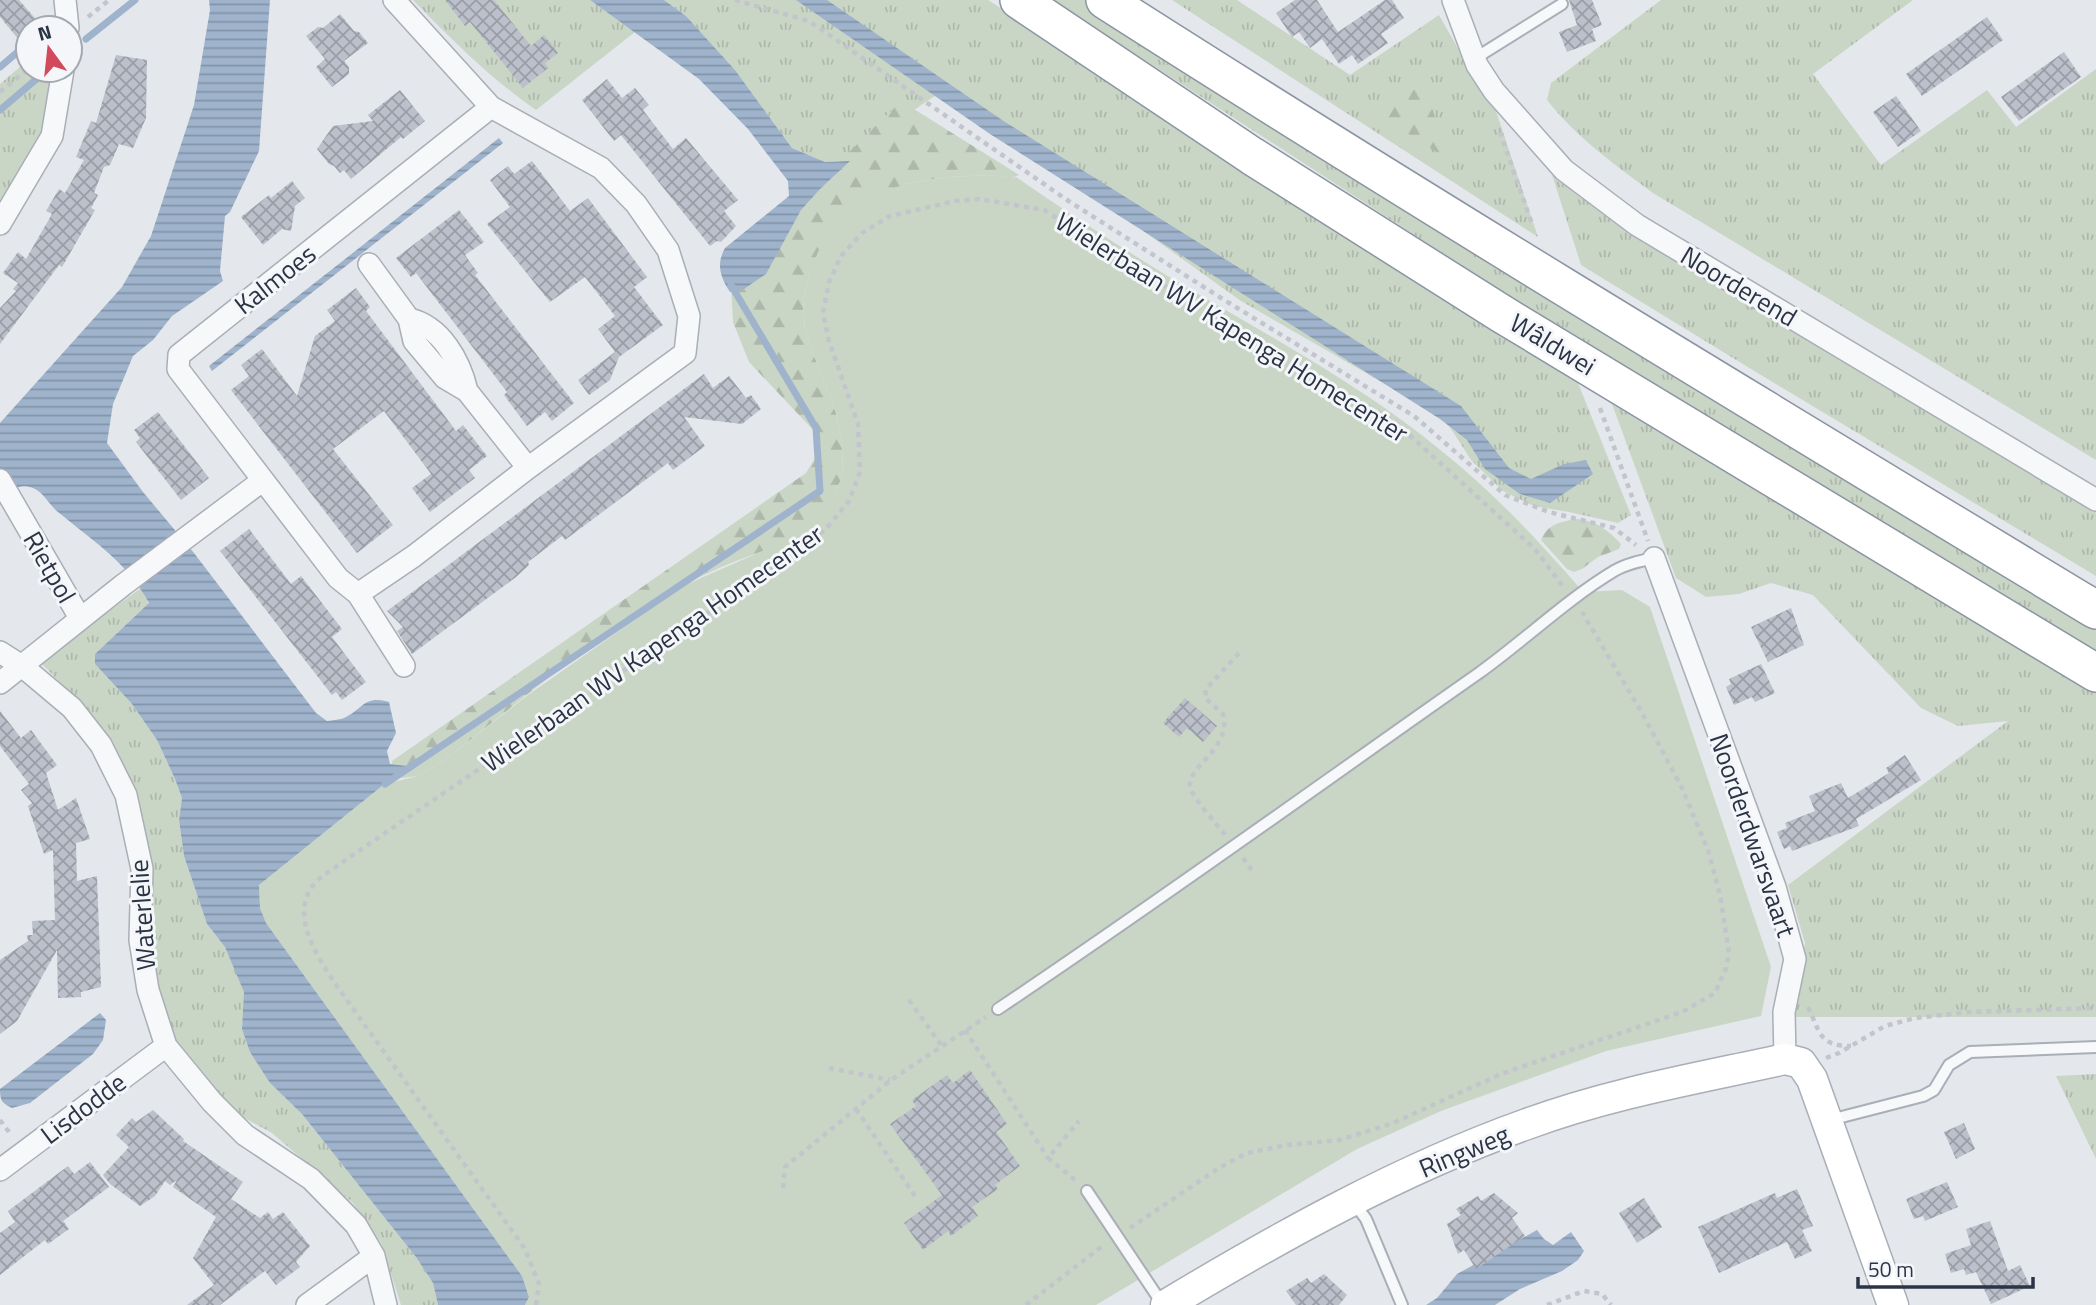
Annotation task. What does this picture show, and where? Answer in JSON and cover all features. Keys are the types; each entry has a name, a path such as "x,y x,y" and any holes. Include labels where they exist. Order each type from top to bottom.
{"highway":[{"name":"Wâldwei","path":"1019,0 1252,156 1502,314 2096,673"},
{"name":"Wâldwei","path":"1105,0 1307,130 2096,610"}],"main road":[{"name":"Noorderdwarsvaart","path":"1795,1063 1812,1079 1893,1305"},
{"name":"Ringweg","path":"1179,1299 1352,1201 1527,1124 1596,1102 1795,1063"}],"street":[{"path":"358,594 414,556 685,353 690,316 668,250 636,204 601,168 491,107 394,0"},
{"name":"Noorderend","path":"1453,0 1474,59 1494,90 1564,170 1637,225 2096,500"},
{"path":"0,223 51,136 60,84"},
{"name":"Kalmoes","path":"404,666 358,594 338,578 178,369 179,355 491,107"},
{"path":"369,264 409,319 414,341 445,378 467,391 528,468"},
{"path":"0,683 80,618 262,481"},
{"name":"Rietpol","path":"4,487 80,618"},
{"name":"Noorderdwarsvaart","path":"1654,558 1775,887 1795,959 1784,1013 1795,1063"},
{"name":"Waterlelie","path":"0,652 22,666 72,708 101,745 126,795 142,869 140,940 148,990 166,1046 212,1102 245,1135 311,1179 356,1225 374,1256 386,1305"},
{"name":"Lisdodde","path":"0,1170 166,1046"},
{"path":"307,1305 374,1256"}],"lane":[{"path":"1474,59 1562,4"},
{"path":"999,1009 1150,906 1513,649 1615,570 1654,558"},
{"path":"1828,1121 1923,1096 1934,1090 1950,1065 1970,1052 2096,1047"},
{"path":"1087,1191 1179,1299"},
{"path":"1352,1201 1366,1219 1402,1305"}],"path":[{"path":"735,0 809,21 1067,200 1414,416 1505,495 1549,512 1614,528 1654,558"},
{"path":"0,92 14,80"},
{"path":"1494,90 1497,122 1532,224"},
{"name":"Wielerbaan WV Kapenga Homecenter","path":"536,1305 539,1284 525,1249 312,948 304,904 316,882 344,861 774,568 826,529 849,501 860,471 859,424 832,352 823,313 830,282 841,256 863,233 890,216 955,201 979,199 1044,210 1241,334 1395,422 1535,549 1583,613 1642,713 1682,788 1708,850 1720,895 1729,953 1726,968 1715,993 1682,1012 1501,1074 1391,1124 1339,1140 1288,1145 1247,1153 1219,1168 1126,1230"},
{"path":"1596,397 1654,558"},
{"path":"1240,652 1206,689 1205,698 1223,714 1223,731 1217,745 1193,774 1190,784 1193,793 1254,872"},
{"path":"1793,975 1804,989 1806,1004 1819,1035 1828,1042 1851,1046"},
{"path":"909,1000 942,1046"},
{"path":"1795,1063 1839,1053 1885,1026 1915,1018 2096,1008"},
{"path":"783,1188 785,1167 891,1080 999,1009"},
{"path":"965,1030 1048,1158 1087,1191"},
{"path":"829,1068 891,1080"},
{"path":"856,1109 915,1196"},
{"path":"1048,1158 1079,1121"},
{"path":"1026,1305 1105,1244"},
{"path":"1547,1305 1584,1291 1602,1294 1611,1305"}],"green space":[{"path":"413,0 590,0 635,32 536,110 487,72"},
{"path":"664,0 988,0 1578,383 1631,515 1618,523 1534,506 1503,491 1471,460 1444,418 1241,301 945,89 886,129 850,161 825,162 792,148 735,70 686,16"},
{"path":"1052,0 1088,0 1595,329 2096,629 2096,652 1561,330"},
{"path":"1172,0 1237,0 1350,75 1439,15 1468,66 1490,93 1538,237"},
{"path":"1661,0 1913,0 1813,74 1881,165 1987,90 2016,127 2096,69 2096,460 1653,193 1571,127 1547,100 1551,83"},
{"path":"14,72 14,84 54,84 47,127 0,212 0,84"},
{"path":"1421,79 1452,162 1374,112"},
{"path":"901,101 1019,175 1011,178 991,175 947,177 906,184 810,271 803,300 805,332 836,413 842,444 843,475 836,491 907,509 763,551 707,573 620,625 446,759 418,776 402,778 391,769 392,761 806,473 817,455 816,433 749,362 733,322 731,285 838,163"},
{"path":"1538,131 1646,236 2096,510 2096,576 1581,265"},
{"path":"947,177 1016,177 1132,254 1311,360 1379,404 1481,485 1534,537 1583,592 1622,590 1650,607 1771,967 1761,1016 1606,1051 1441,1111 1357,1149 1096,1305 525,1305 529,1297 522,1276 266,923 260,908 259,885 385,784 418,776 446,759 528,695 683,586 778,544 811,522 834,496 843,475 842,444 836,413 805,332 803,300 810,271 824,238 847,212 875,194 906,184"},
{"path":"1612,404 2096,693 2096,1017 1794,1017 1805,943 1788,885 2008,721 1958,726 1921,708 1813,595 1771,583 1739,594 1706,597 1676,578"},
{"path":"1577,519 1601,527 1621,544 1619,549 1598,557 1574,572 1567,569 1541,540 1551,527 1560,522"},
{"path":"141,588 149,604 95,654 95,664 132,704 157,740 175,779 182,798 179,820 184,856 207,924 225,947 245,992 242,1029 270,1083 302,1114 416,1257 433,1283 438,1305 401,1305 381,1243 353,1203 272,1133 235,1113 178,1052 153,1000 133,795 112,743 94,717 40,662"},
{"path":"2096,1074 2096,1159 2056,1076"}],"water":[{"path":"209,0 270,0 259,151 230,212 225,216 220,271 223,281 172,316 153,340 133,356 113,404 107,443 316,713 327,721 337,720 369,701 389,702 396,733 387,751 390,764 407,766 259,885 260,908 266,923 522,1276 529,1297 525,1305 438,1305 433,1283 416,1257 302,1114 270,1083 250,1052 242,1029 244,992 225,947 207,924 184,856 179,820 182,798 175,779 157,740 132,704 95,664 95,654 149,603 120,564 55,509 38,491 21,487 0,496 0,423 122,287 151,236 194,105 210,10"},
{"path":"590,0 664,0 686,16 735,70 792,148 825,162 850,161 801,210 766,274 744,289 730,292 720,270 722,254 725,248 789,196 788,181 748,129 699,79"},
{"path":"796,0 827,0 1005,122 1461,406 1509,468 1531,479 1564,464 1586,460 1593,474 1550,503 1520,494 1485,469 1467,440 1440,419 990,134"},
{"path":"499,138 503,143 212,371 209,366"},
{"path":"100,1013 106,1020 103,1040 93,1054 30,1103 12,1108 4,1103 0,1089"},
{"path":"1537,1230 1553,1245 1571,1232 1584,1251 1578,1260 1562,1271 1520,1289 1495,1305 1426,1305 1437,1298 1457,1274"}],"building":[{"path":"0,0 19,0 31,14 14,14 14,34 0,17"},
{"path":"445,0 494,0 531,46 544,35 558,53 545,63 548,68 523,88 470,22 465,26"},
{"path":"1295,0 1317,0 1338,32 1385,0 1392,0 1404,18 1381,34 1388,43 1358,64 1352,55 1339,64 1322,39 1310,48 1299,32 1292,37 1276,13"},
{"path":"1569,0 1592,0 1602,25 1592,29 1596,41 1567,52 1559,32 1577,25"},
{"path":"340,14 368,43 344,61 349,67 349,74 332,87 316,67 325,59 306,36 318,27 323,28"},
{"path":"1987,17 2003,40 1922,96 1906,74"},
{"path":"2064,52 2081,77 2019,121 2001,97"},
{"path":"116,55 147,60 146,118 133,148 119,144 110,165 104,167 94,193 98,195 91,208 95,210 62,267 59,265 0,344 0,308 16,291 13,289 18,283 3,273 18,252 26,259 52,214 46,211 59,189 65,193 84,160 76,157 91,121 96,123"},
{"path":"607,79 622,98 635,88 649,105 643,110 673,149 686,138 738,200 724,211 736,226 721,242 717,241 710,246 621,135 614,141 582,100"},
{"path":"400,90 425,121 403,139 401,137 351,179 344,170 340,173 329,164 317,149 333,126 373,121 368,115"},
{"path":"1896,96 1921,131 1898,147 1873,112"},
{"path":"532,161 570,211 588,198 647,277 634,287 663,325 619,357 610,380 589,395 578,380 615,352 598,329 615,316 585,277 550,302 487,224 510,207 490,180 508,166 514,174"},
{"path":"292,181 305,198 295,206 291,231 282,229 263,245 241,217"},
{"path":"459,210 484,242 465,255 478,273 475,275 574,403 552,421 545,412 527,426 504,395 507,392 416,273 411,277 396,258"},
{"path":"356,288 370,307 366,311 456,431 463,425 487,456 469,470 475,478 430,512 412,488 431,474 384,411 333,449 393,525 357,553 231,390 249,376 241,365 262,349 297,396 315,336 335,321 327,310"},
{"path":"704,374 713,388 729,376 746,398 751,395 761,409 742,424 684,417 705,446 673,470 668,463 565,540 562,536 528,562 529,565 516,577 412,654 397,631 403,627 387,611"},
{"path":"158,412 209,478 181,500 136,442 140,438 134,430"},
{"path":"249,529 291,584 301,576 342,629 332,637 366,682 342,700 336,692 332,695 220,551"},
{"path":"1791,608 1804,645 1768,662 1751,627"},
{"path":"1761,664 1775,693 1755,702 1752,697 1734,705 1726,687 1731,684 1729,679"},
{"path":"1185,698 1217,726 1203,742 1187,728 1179,737 1163,723"},
{"path":"0,711 21,738 31,730 57,765 46,773 58,810 76,798 90,839 76,843 77,881 97,876 101,987 81,992 81,997 58,998 57,950 17,1021 0,1034 0,960 28,941 27,935 33,935 32,921 55,920 53,850 44,854 28,806 32,803 21,790 29,784 0,746"},
{"path":"1905,755 1921,780 1856,819 1859,826 1792,851 1790,846 1784,849 1777,832 1787,828 1785,823 1815,811 1809,796 1841,783 1848,798 1889,773 1886,768"},
{"path":"970,1070 1007,1124 996,1132 1020,1166 995,1185 998,1189 972,1207 978,1216 951,1236 948,1231 923,1250 904,1223 942,1195 890,1124 916,1106 912,1100 947,1075 953,1083"},
{"path":"153,1110 184,1139 183,1141 243,1182 231,1199 260,1218 268,1212 273,1219 283,1212 310,1246 296,1262 300,1267 276,1285 265,1271 220,1305 187,1305 214,1285 193,1258 216,1217 173,1187 177,1180 170,1185 165,1181 155,1196 140,1206 110,1184 103,1175 129,1147 116,1135 132,1118 136,1122"},
{"path":"1964,1123 1975,1149 1956,1159 1944,1132"},
{"path":"90,1162 109,1187 63,1221 69,1229 48,1244 45,1240 0,1275 0,1233 15,1222 8,1211 68,1166 74,1174"},
{"path":"1947,1182 1958,1207 1925,1221 1923,1216 1914,1219 1906,1199"},
{"path":"1797,1189 1813,1226 1802,1230 1812,1251 1795,1259 1787,1242 1719,1273 1698,1227 1775,1193 1777,1198"},
{"path":"1494,1193 1518,1213 1512,1218 1525,1236 1476,1269 1464,1250 1458,1254 1447,1224 1461,1215 1456,1209 1478,1196 1481,1201"},
{"path":"1644,1198 1662,1227 1637,1243 1619,1213"},
{"path":"1990,1221 2008,1271 2020,1265 2030,1286 1991,1304 1976,1272 1966,1275 1964,1269 1951,1273 1945,1254 1971,1245 1966,1229"},
{"path":"1324,1274 1347,1295 1339,1305 1296,1305 1286,1291 1307,1278 1311,1283"}],"waterway":[{"path":"86,39 135,0"},
{"path":"0,67 14,55"},
{"path":"0,110 31,84"},
{"path":"385,784 820,491 816,428 731,285"}]}
